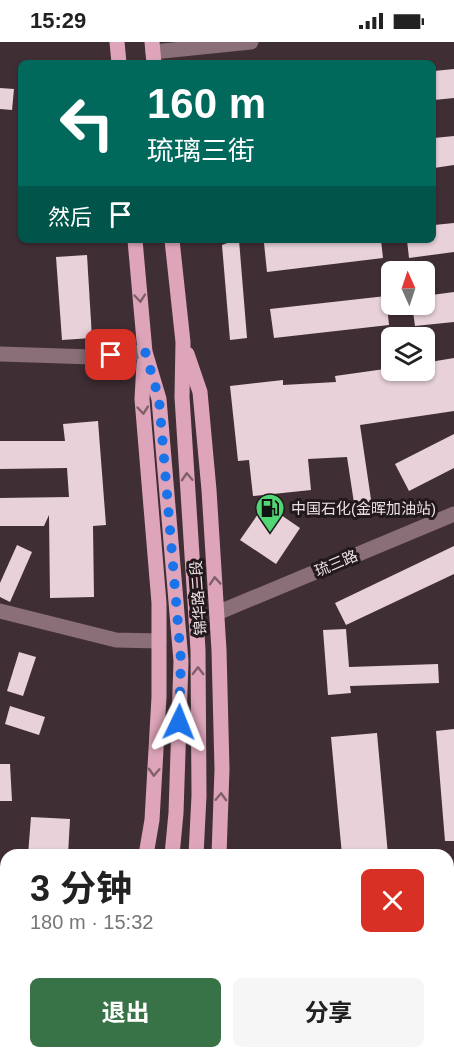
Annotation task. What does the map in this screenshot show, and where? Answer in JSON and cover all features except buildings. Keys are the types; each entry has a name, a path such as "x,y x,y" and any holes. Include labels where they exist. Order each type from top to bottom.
{"main road":[{"path":"117,42 119,60"},
{"name":"锦华路二段","path":"135,243 145,351 142,399 159,603 159,697 152,808 147,849"},
{"name":"锦华路二段","path":"172,243 183,342 182,397 198,650 199,796 196,849"},
{"name":"锦华路二段","path":"183,342 200,392 209,490 217,613 222,769 219,849"},
{"name":"锦华路二段","path":"145,351 159,399 181,660 176,813 173,849"}],"street":[{"path":"153,52 251,42"},
{"path":"0,354 93,357 145,351"},
{"name":"琉三路","path":"217,613 454,514"},
{"path":"0,611 116,640 159,641"}],"place":[{"name":"中国石化(金晖加油站)","path":"270,534"}],"route":[{"path":"111,355 145,351 159,399 181,660 179,722"}]}
